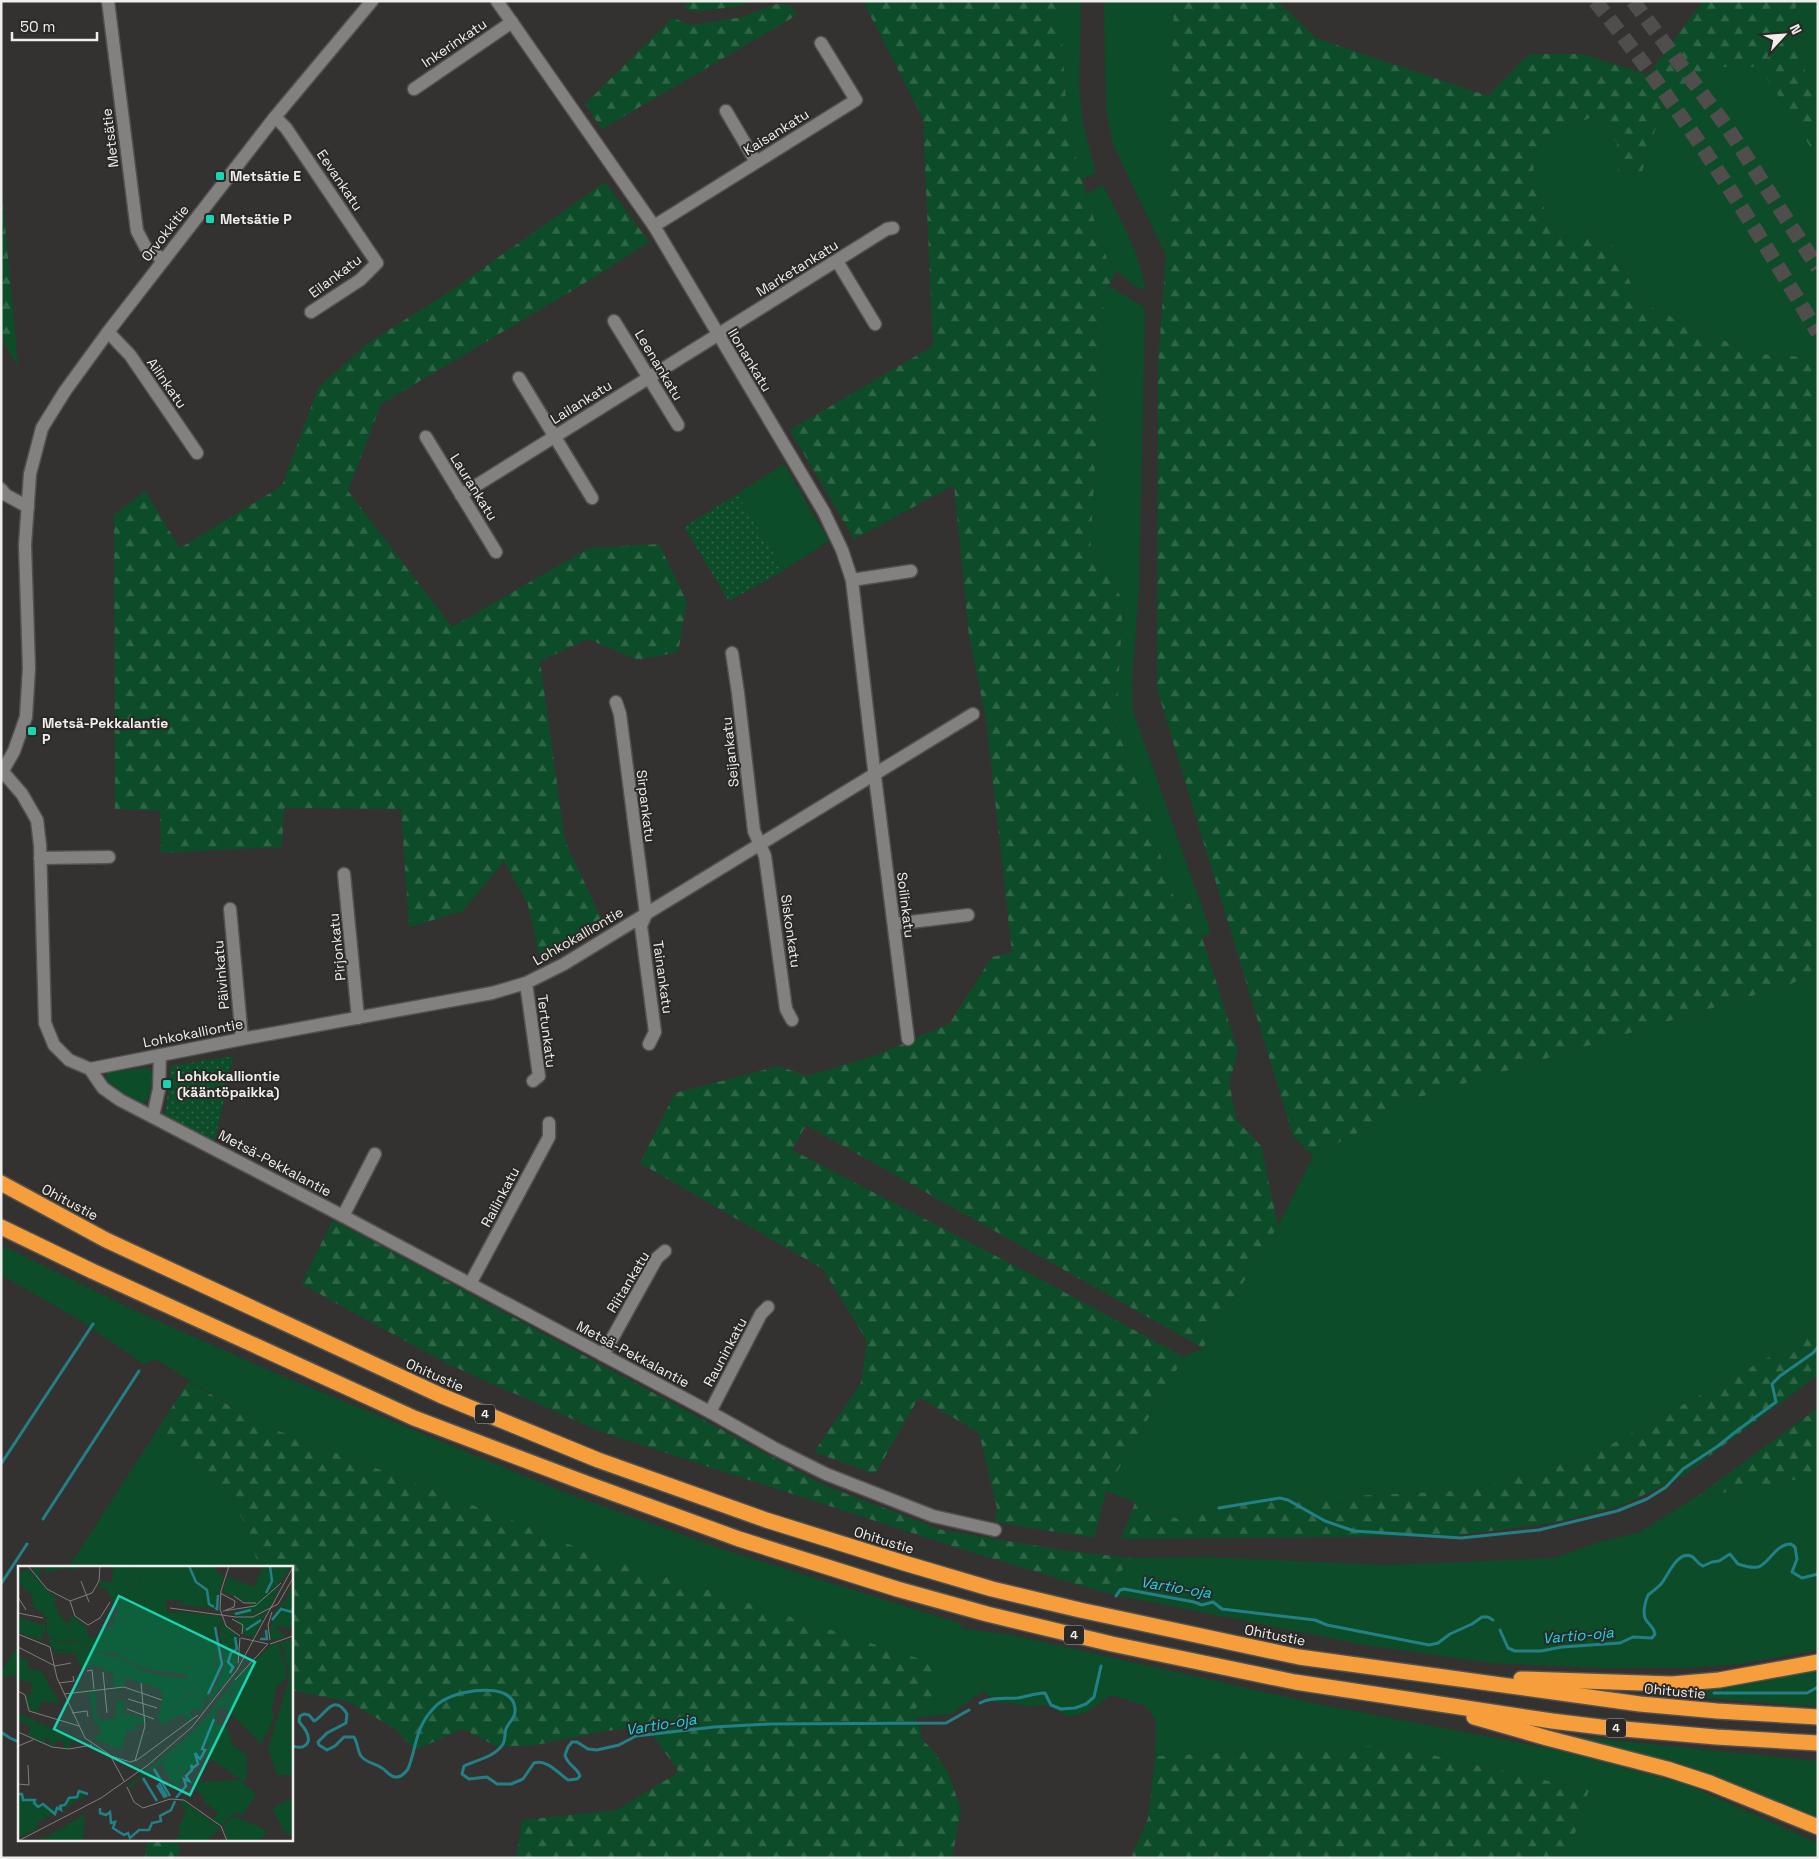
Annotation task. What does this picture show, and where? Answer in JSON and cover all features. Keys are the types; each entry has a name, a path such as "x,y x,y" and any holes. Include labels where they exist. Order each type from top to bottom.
{"highway":[{"name":"Ohitustie","path":"1,1183 106,1240 442,1396 598,1460 766,1520 983,1586 1080,1610 1299,1657 1640,1704 1818,1717"},
{"name":"4","path":"1,1227 101,1275 414,1418 739,1539 896,1589 1006,1619 1213,1666 1295,1682 1601,1727 1716,1737 1818,1743"},
{"path":"1427,1676 1672,1684 1719,1680 1818,1662"},
{"path":"1415,1700 1547,1738 1667,1769 1710,1783 1818,1827"}],"street":[{"name":"Metsätie","path":"108,1 136,231 146,248 164,260"},
{"name":"Orvokkitie","path":"28,507 30,474 42,428 64,391 274,117 372,1"},
{"name":"Ilonankatu","path":"497,1 654,226 717,335 824,512 842,550 852,580 875,774"},
{"name":"Inkerinkatu","path":"414,89 512,22"},
{"name":"Kaisankatu","path":"654,226 856,100 821,43"},
{"path":"726,111 756,162"},
{"name":"Eevankatu","path":"274,117 286,128 377,263"},
{"name":"Marketankatu","path":"717,335 893,228"},
{"path":"837,261 875,324"},
{"name":"Eilankatu","path":"311,312 360,280 377,263"},
{"name":"Leenankatu","path":"614,321 678,425"},
{"name":"Ailinkatu","path":"108,332 130,355 197,453"},
{"name":"Lailankatu","path":"461,495 717,335"},
{"path":"519,378 592,498"},
{"name":"Laurankatu","path":"426,438 496,552"},
{"path":"1,489 6,495 28,507"},
{"name":"Metsä-Pekkalantie","path":"28,507 25,545 29,668 26,717 14,751 2,773 22,794 37,820 40,858 45,1023 54,1045 69,1060 90,1069 103,1088 120,1100 343,1216 774,1448 826,1474 933,1516 995,1530"},
{"path":"852,580 911,571"},
{"name":"Seijankatu","path":"732,653 754,832 761,846"},
{"name":"Sirpankatu","path":"616,702 620,714 646,914"},
{"name":"Lohkokalliontie","path":"90,1069 492,993 526,983 564,964 761,846 973,714"},
{"name":"Soilinkatu","path":"875,774 908,1039"},
{"name":"Siskonkatu","path":"761,846 766,856 786,1009 792,1020"},
{"path":"40,858 109,857"},
{"name":"Pirjonkatu","path":"344,874 358,1018"},
{"name":"Päivinkatu","path":"230,909 242,1039"},
{"name":"Tainankatu","path":"646,914 641,926 655,1032 649,1044"},
{"path":"894,924 968,915"},
{"name":"Tertunkatu","path":"526,983 539,1076 533,1081"},
{"path":"153,1116 159,1089 160,1055"},
{"name":"Railinkatu","path":"470,1284 549,1138 549,1123"},
{"path":"343,1216 375,1154"},
{"name":"Riitankatu","path":"603,1355 657,1258 665,1251"},
{"name":"Rauninkatu","path":"710,1412 761,1314 768,1307"}],"green space":[{"path":"691,1 753,1 740,6 693,12 683,7"},
{"path":"863,1 1059,1 1068,128 1086,194 1107,259 1116,270 1104,296 1090,557 1111,580 1123,601 1116,726 1152,822 1168,883 1178,906 1191,903 1238,1051 1229,1083 1237,1121 1261,1146 1278,1226 1203,1348 806,1125 792,1150 1038,1278 1184,1357 1106,1491 1094,1538 995,1522 997,1508 979,1433 919,1397 875,1474 814,1452 861,1383 867,1341 823,1269 640,1163 675,1093 779,1066 806,1076 877,1055 949,1024 992,957 1012,953 986,719 969,636 954,485 854,539 790,430 933,346 923,119"},
{"path":"1059,1 1081,1 1079,86 1083,124 1096,173 1082,179 1068,128"},
{"path":"1104,1 1174,1 1166,256 1113,144 1106,108"},
{"path":"1174,1 1277,1 1316,38 1488,96 1529,54 1583,54 1648,75 1703,1 1798,1 1789,26 1818,114 1818,159 1760,67 1717,67 1661,111 1641,175 1618,173 1617,142 1594,116 1552,134 1533,151 1534,186 1557,236 1609,240 1640,302 1714,337 1760,354 1805,357 1818,354 1818,971 1791,984 1387,1107 1380,1121 1313,1156 1293,1136 1157,689 1158,365 1166,256"},
{"path":"1798,1 1818,1 1818,114 1789,26"},
{"path":"776,4 790,5 797,15 602,129 585,104 672,18 692,25 743,17"},
{"path":"1717,67 1761,67 1818,159 1818,354 1805,357 1760,354 1714,337 1640,302 1609,240 1557,236 1534,186 1533,151 1552,134 1594,116 1617,142 1618,173 1641,175 1661,111"},
{"path":"1,181 18,366 1,338"},
{"path":"605,182 649,242 590,280 381,404 348,491 452,627 589,548 659,544 687,602 678,652 638,660 588,639 540,661 565,841 601,918 539,955 528,905 504,861 463,911 409,927 401,809 284,808 282,847 161,853 160,811 115,809 114,515 145,491 180,548 282,486 318,388 368,343 449,292"},
{"path":"1103,185 1134,249 1145,290 1134,286 1107,259 1086,194"},
{"path":"1109,286 1145,308 1139,587 1132,683 1133,711 1211,933 1202,937 1191,903 1178,906 1168,883 1152,822 1116,726 1123,601 1090,557 1104,296"},
{"path":"784,464 829,541 784,570 737,494"},
{"path":"737,494 784,570 729,601 684,527"},
{"path":"1818,971 1818,1330 1592,1455 1472,1490 1250,1501 1181,1520 1106,1491 1184,1357 1203,1348 1278,1226 1313,1156 1380,1121 1387,1107 1791,984"},
{"path":"233,1056 215,1141 165,1117 171,1066"},
{"path":"147,1068 151,1070 153,1075 149,1098 143,1103 138,1103 112,1090 108,1085 107,1072"},
{"path":"333,1220 826,1486 942,1530 1068,1551 1131,1558 1106,1593 974,1553 602,1432 448,1364 301,1284"},
{"path":"1,1245 140,1313 275,1373 561,1491 722,1549 962,1624 960,1628 1011,1635 1318,1704 1557,1750 1688,1785 1818,1843 1818,1858 1567,1858 1589,1790 1387,1745 1155,1756 1156,1721 1146,1706 1111,1695 1087,1712 1069,1717 1047,1705 1025,1706 1012,1703 997,1703 983,1691 951,1714 915,1718 912,1711 589,1553 423,1486 258,1423 156,1359 144,1364 75,1317 1,1275"},
{"path":"1818,1330 1818,1375 1681,1477 1618,1507 1551,1523 1453,1536 1121,1539 1135,1503 1181,1520 1250,1501 1472,1490 1592,1455"},
{"path":"189,1381 258,1423 527,1526 589,1553 932,1663 940,1694 912,1711 921,1729 920,1738 932,1749 948,1772 961,1810 952,1858 516,1858 522,1820 617,1810 679,1772 646,1726 599,1732 536,1745 498,1747 463,1729 415,1750 395,1729 349,1702 292,1690 292,1566 258,1566 246,1525 220,1481 156,1432"},
{"path":"1818,1408 1818,1477 1729,1492 1699,1495"},
{"path":"156,1432 220,1481 246,1525 258,1566 69,1566"},
{"path":"1818,1477 1818,1650 1732,1665 1685,1668 1598,1668 1492,1663 1370,1646 1106,1593 1131,1558 1208,1557 1386,1565 1554,1558 1596,1543 1640,1532 1699,1495 1719,1494 1797,1479"},
{"path":"18,1646 18,1675 1,1677 1,1671"},
{"path":"1818,1668 1818,1707 1643,1693 1644,1690 1688,1690 1757,1682"},
{"path":"1561,1735 1818,1761 1818,1820 1719,1779"},
{"path":"1387,1745 1589,1790 1567,1858 1131,1858 1148,1818 1155,1756"},
{"path":"147,1842 179,1842 180,1858 145,1858"}],"waterway":[{"path":"1,1464 93,1324"},
{"path":"1219,1508 1280,1498 1288,1500 1325,1521 1354,1531 1461,1538 1539,1530 1617,1511 1647,1499 1666,1487 1683,1469 1718,1446 1776,1402 1772,1384 1780,1376 1813,1353 1818,1347"},
{"path":"43,1519 139,1371"},
{"path":"1,1584 27,1544"},
{"name":"Vartio-oja","path":"1500,1630 1508,1648 1515,1651 1541,1651 1562,1647 1620,1643 1633,1637 1652,1638 1655,1634 1653,1628 1644,1615 1648,1595 1660,1585 1677,1561 1686,1555 1693,1557 1703,1566 1719,1561 1730,1554 1738,1564 1758,1567 1766,1562 1776,1550 1791,1544 1795,1547 1797,1559 1792,1572 1802,1578 1818,1574"},
{"name":"Vartio-oja","path":"1116,1596 1120,1590 1124,1589 1202,1605 1213,1602 1222,1609 1315,1620 1327,1625 1429,1645 1438,1643 1450,1634 1482,1617 1488,1617 1493,1620"},
{"name":"Vartio-oja","path":"980,1703 993,1699 1017,1698 1045,1693 1051,1705 1061,1709 1075,1708 1086,1704 1094,1697 1101,1666"},
{"path":"1714,1693 1807,1693 1818,1687"},
{"name":"Vartio-oja","path":"292,1746 303,1747 308,1740 308,1736 299,1721 300,1716 304,1714 309,1715 314,1721 329,1707 337,1705 347,1714 346,1723 327,1733 318,1742 319,1745 327,1750 335,1746 344,1737 354,1737 363,1758 391,1775 399,1777 408,1769 421,1727 437,1705 455,1695 475,1691 497,1691 506,1694 512,1700 515,1708 513,1717 506,1729 504,1742 495,1752 464,1766 462,1774 469,1779 487,1777 497,1784 511,1784 523,1779 534,1763 539,1762 552,1767 568,1780 577,1779 580,1776 579,1773 565,1755 572,1742 577,1742 588,1749 597,1750 619,1745 636,1736 714,1727 769,1724 946,1723 969,1710"},
{"name":"Vartio-oja","path":"1,1732 18,1742"}],"tunnel":[{"path":"1595,1 1685,121 1740,205 1818,333"},
{"path":"1633,1 1727,127 1818,268"}],"place":[{"name":"Metsätie E","path":"220,176"},
{"name":"Metsätie P","path":"210,219"},
{"name":"Metsä-Pekkalantie P","path":"32,731"},
{"name":"Lohkokalliontie (kääntöpaikka)","path":"167,1084"}]}
